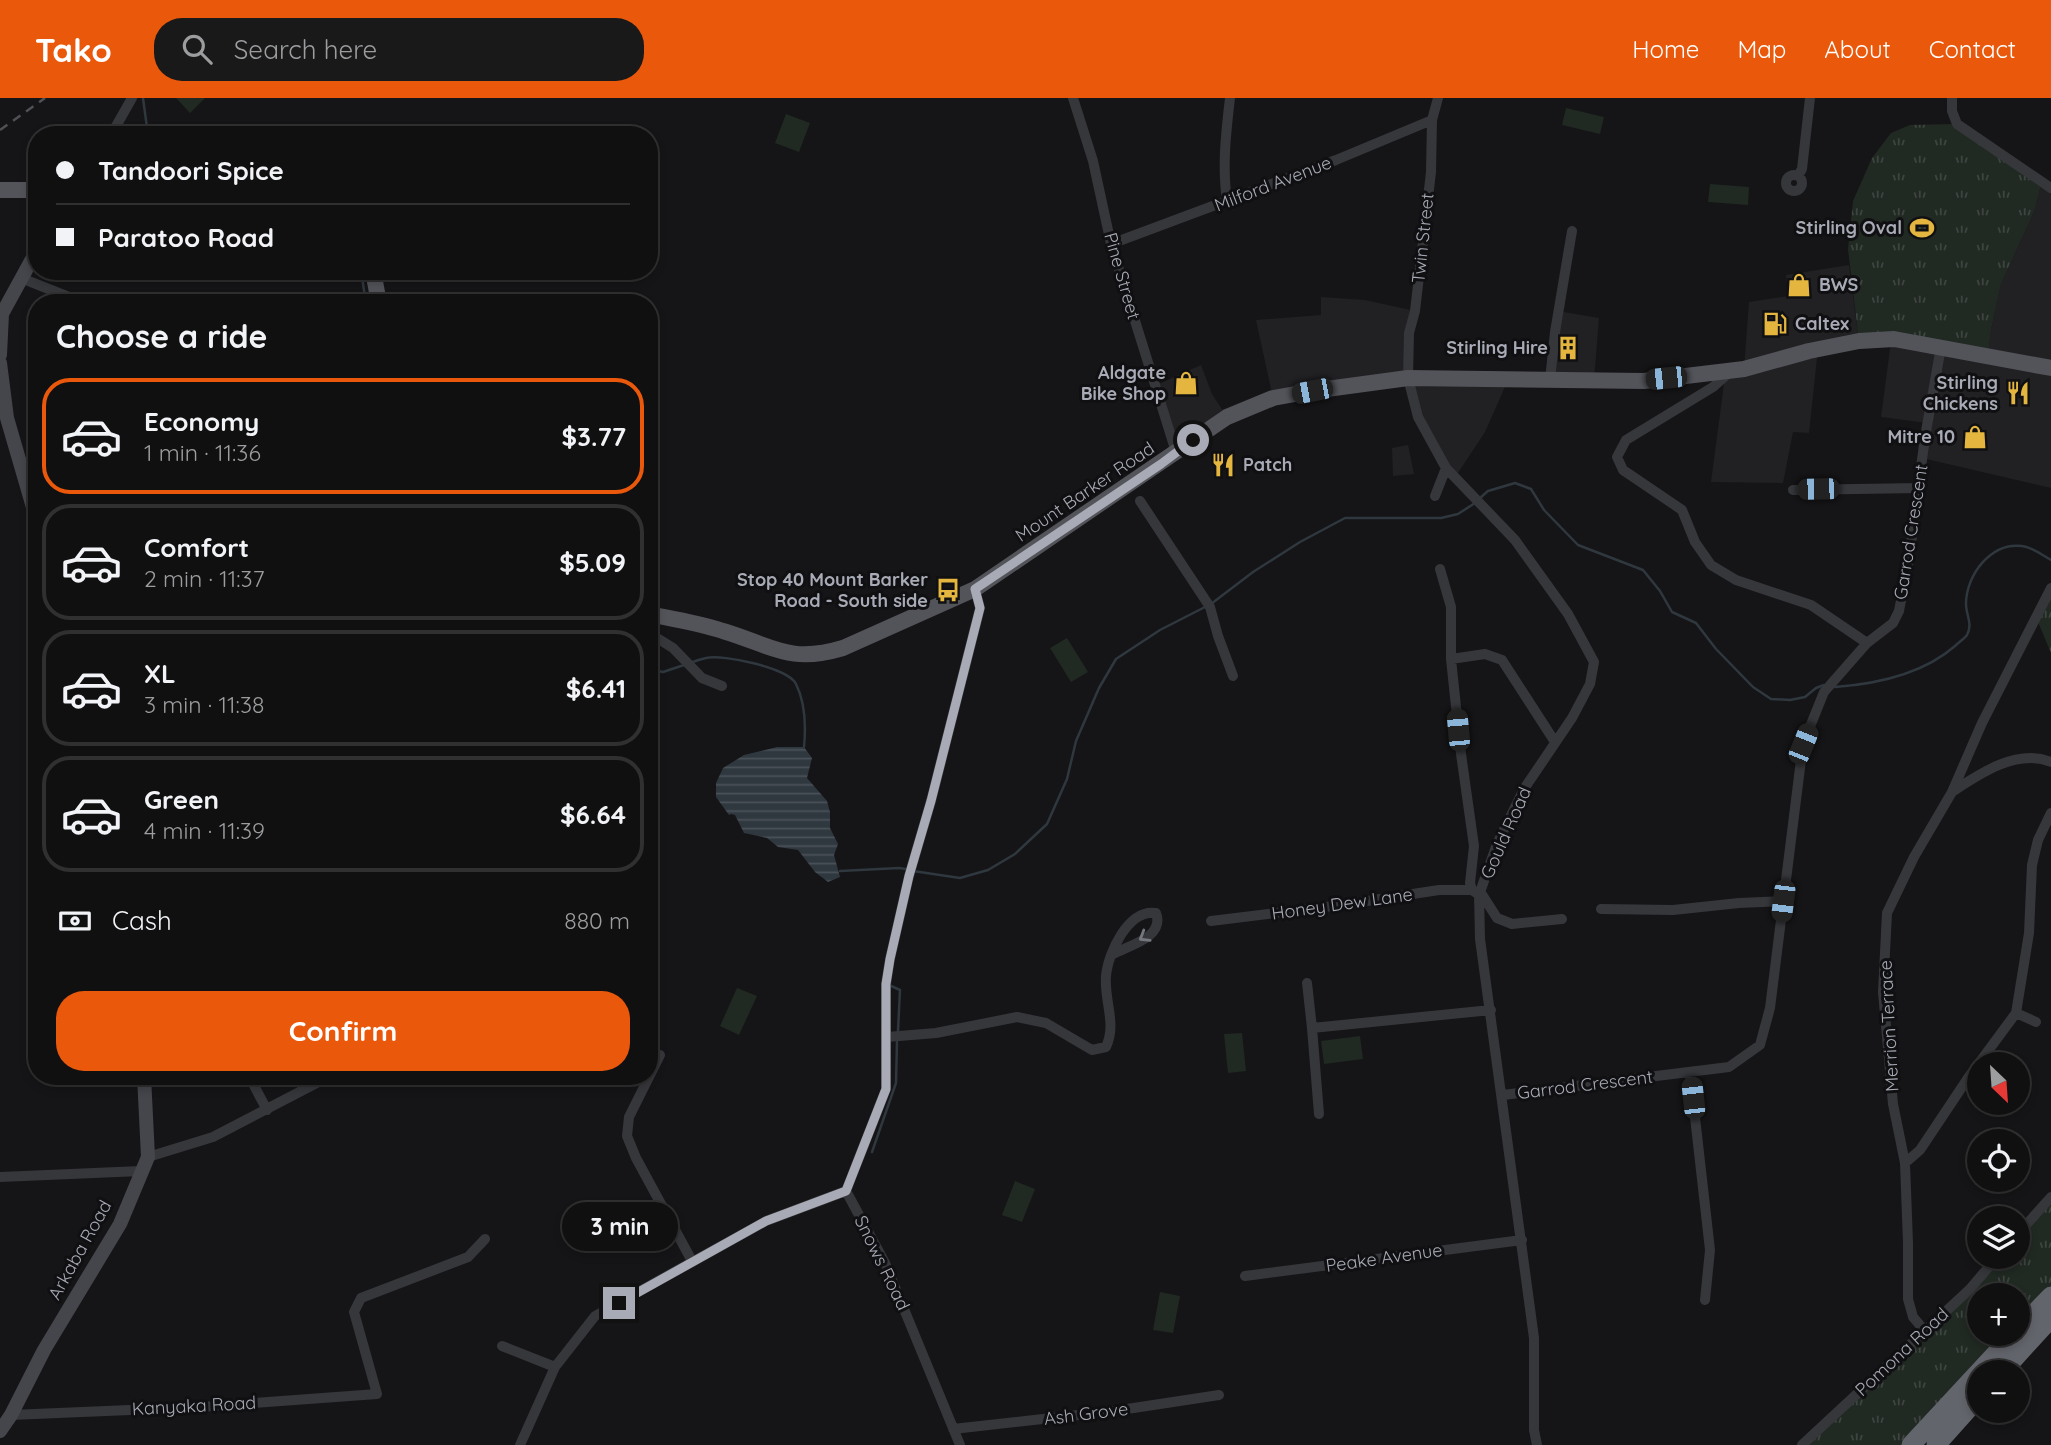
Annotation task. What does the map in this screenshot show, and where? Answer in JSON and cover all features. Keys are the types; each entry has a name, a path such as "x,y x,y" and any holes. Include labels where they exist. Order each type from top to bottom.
{"highway":[{"path":"2030,1318 2051,1296"},
{"path":"2013,1360 2051,1318"},
{"path":"1911,1445 2003,1346"},
{"path":"1936,1445 1967,1410"}],"main road":[{"path":"0,190 28,190"},
{"name":"Mount Barker Road","path":"658,616 723,631 790,655 820,655 881,632 975,589 1227,417 1273,398 1312,391 1408,378 1644,381 1731,371 1858,341 1894,339 2051,368"}],"street":[{"path":"116,126 132,98"},
{"name":"Pine Street","path":"1073,98 1093,161 1111,244 1176,452"},
{"path":"1227,201 1226,142 1230,98"},
{"name":"Twin Street","path":"1408,378 1409,332 1415,311 1431,172 1432,120 1438,98"},
{"path":"1798,176 1802,169 1810,98"},
{"path":"1952,98 1952,111 1957,124 2051,188"},
{"name":"Milford Avenue","path":"1111,244 1336,160 1432,120"},
{"path":"1550,380 1555,331 1572,231"},
{"path":"0,355 1,314 28,266"},
{"path":"21,278 61,294"},
{"name":"Garrod Crescent","path":"1503,1095 1729,1067 1760,1045 1770,1009 1803,744 1824,692 1867,643 1893,623 1899,611 1941,347"},
{"path":"0,363 7,418 28,490"},
{"path":"1731,371 1713,387 1626,440 1617,457 1623,470 1682,510 1695,542 1711,565 1736,580 1811,606 1867,643"},
{"name":"Gould Road","path":"1408,378 1418,417 1446,468 1515,541 1568,614 1594,662 1590,684 1573,718 1524,789 1477,892 1480,939 1534,1338 1534,1430 1537,1445"},
{"path":"1435,496 1446,468"},
{"path":"1793,490 1919,488"},
{"path":"1140,501 1208,604 1233,676"},
{"path":"1440,569 1451,607 1451,659 1474,846 1470,883 1497,918 1512,924 1562,919"},
{"name":"Merrion Terrace","path":"1924,1330 1913,1317 1908,1299 1905,1163 1893,1104 1883,992 1887,913 1914,857 1952,792 1982,723 2051,588"},
{"path":"520,1445 555,1367 595,1316 766,1221 846,1191 886,1089 886,984 912,864 931,801 980,608 975,589"},
{"path":"658,639 673,648 702,678 722,686"},
{"path":"1451,659 1485,654 1502,660 1555,742"},
{"path":"1952,792 2008,762 2041,758 2051,762"},
{"path":"1905,1163 1920,1150 2016,1013 2029,933 2032,865 2038,840 2051,813"},
{"name":"Honey Dew Lane","path":"1211,921 1438,890 1477,892"},
{"path":"1601,909 1673,910 1783,901"},
{"path":"887,1037 936,1033 1017,1017 1046,1023 1092,1050 1106,1047 1112,1034 1106,980 1108,966 1124,929 1133,919 1146,911 1156,913 1159,921 1156,930 1143,940 1114,954"},
{"path":"1307,983 1319,1114"},
{"path":"1312,1028 1491,1010"},
{"path":"2016,1013 2036,1022"},
{"path":"658,1059 660,1055"},
{"path":"1690,1073 1710,1250 1705,1300"},
{"name":"Arkaba Road","path":"0,1431 44,1350 120,1224 148,1157 144,1085"},
{"path":"254,1085 267,1110"},
{"path":"148,1157 213,1137 313,1085"},
{"path":"645,1085 629,1117 627,1136 636,1158 692,1261"},
{"path":"0,1177 141,1171"},
{"name":"Snows Road","path":"846,1191 885,1263 960,1445"},
{"path":"2030,1221 2051,1197"},
{"name":"Kanyaka Road","path":"11,1415 201,1407 377,1394 354,1312 361,1298 468,1257 485,1239"},
{"name":"Peake Avenue","path":"1245,1276 1522,1240"},
{"name":"Pomona Road","path":"1802,1445 1970,1289 1987,1269"},
{"path":"502,1346 555,1367"},
{"name":"Ash Grove","path":"953,1429 1114,1412 1219,1395"}],"shaded area":[{"path":"2042,181 2051,188 2051,488 1922,458 1927,423 1881,417 1890,349 1894,339 1988,355 2001,284 2034,212"},
{"path":"1849,265 1859,341 1818,349 1809,433 1793,432 1783,483 1711,482 1725,376 1744,369 1749,302 1789,296 1786,275"},
{"path":"1321,297 1365,300 1415,311 1408,378 1273,398 1256,320 1321,315"},
{"path":"1558,311 1599,318 1594,380 1550,380"},
{"path":"1201,365 1212,394 1227,417 1176,452 1154,386"},
{"path":"1408,378 1508,380 1485,432 1456,476 1418,417"},
{"path":"1408,445 1414,474 1393,476 1392,448"},
{"path":"777,747 804,747 812,758 807,778 827,801 830,828 838,844 834,855 840,877 828,882 815,872 798,850 778,847 767,838 744,833 735,815 729,815 716,797 716,783 723,768 744,755"}],"green space":[{"path":"176,98 205,98 190,113"},
{"path":"1566,108 1604,117 1600,134 1562,125"},
{"path":"786,114 810,123 799,152 775,143"},
{"name":"Stirling Oval","path":"1957,124 2042,181 2034,212 2001,284 1988,355 1859,341 1848,249 1853,201 1872,158 1891,133 1910,125"},
{"path":"1710,184 1749,187 1748,205 1708,202"},
{"path":"2051,588 2051,653 2036,617"},
{"path":"1067,638 1088,672 1071,682 1050,648"},
{"path":"737,988 757,996 739,1035 720,1026"},
{"path":"1242,1033 1246,1071 1228,1073 1224,1034"},
{"path":"1360,1036 1363,1059 1324,1064 1321,1041"},
{"path":"1015,1181 1035,1189 1022,1222 1002,1215"},
{"path":"2051,1197 2051,1296 2030,1318 2030,1283 1971,1283 1986,1269 2030,1269 2030,1221"},
{"path":"1967,1287 1967,1346 2003,1346 1990,1360 1967,1360 1967,1385 1911,1445 1803,1445"},
{"path":"1160,1292 1180,1296 1173,1333 1153,1330"}],"waterway":[{"path":"143,98 147,126"},
{"path":"362,280 365,294"},
{"path":"1480,498 1488,491 1515,483 1531,489 1544,510 1578,545 1643,570 1672,612 1696,623 1716,649 1753,687 1771,699 1790,700 1805,697 1824,685"},
{"path":"1211,604 1253,572 1345,518 1441,518 1458,514 1475,503"},
{"path":"1835,687 1898,676 1929,664 1955,646 1969,631 1966,604 1970,582 1982,563 2000,549 2022,546 2051,560"},
{"path":"913,871 960,878 988,870 1015,854 1047,824 1067,779 1076,741 1099,688 1116,659 1160,630 1205,607"},
{"path":"690,663 706,658 726,658 769,668 791,678 796,684 803,707 804,747"},
{"path":"658,671 663,672 684,665"},
{"path":"840,871 906,869"},
{"path":"889,985 900,990 898,1031"},
{"path":"872,1152 896,1083 897,1042"}],"railway":[{"path":"0,130 45,98"}],"place":[{"name":"Stirling Oval","path":"1922,228"},
{"name":"BWS","path":"1799,285"},
{"name":"Caltex","path":"1775,324"},
{"name":"Stirling Hire","path":"1568,348"},
{"name":"Aldgate Bike Shop","path":"1186,383"},
{"name":"Stirling Chickens","path":"2018,393"},
{"name":"Mitre 10","path":"1975,437"},
{"name":"Patch","path":"1223,465"},
{"name":"Stop 40 Mount Barker Road - South side","path":"948,590"}],"route":[{"path":"619,1303 766,1221 846,1191 886,1089 886,984 890,959 909,876 980,608 975,589 1193,440"}]}
